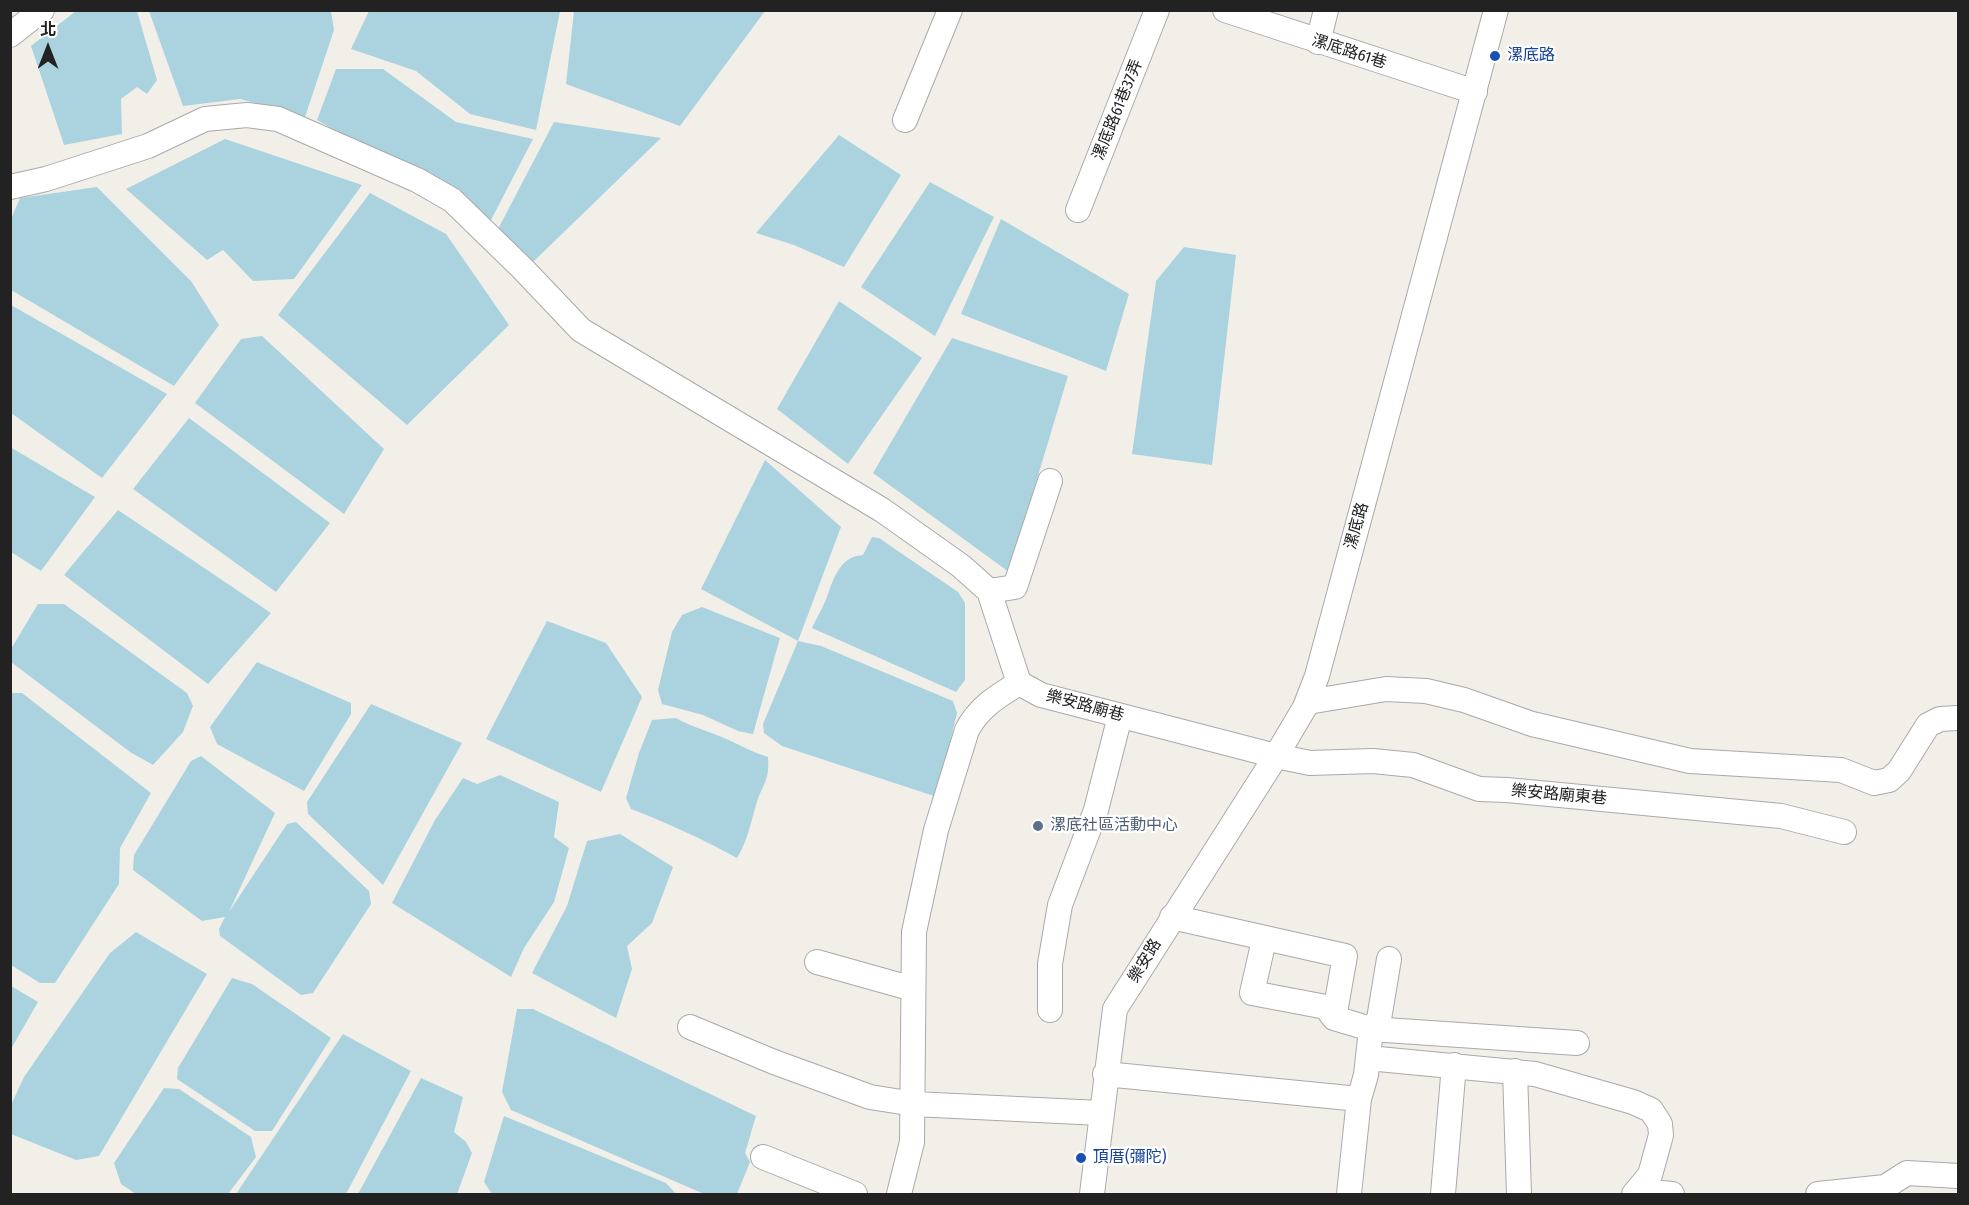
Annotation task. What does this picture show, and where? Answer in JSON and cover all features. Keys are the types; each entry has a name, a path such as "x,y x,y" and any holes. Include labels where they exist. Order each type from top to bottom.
{"street":[{"path":"10,35 42,10"},
{"path":"905,120 950,10"},
{"name":"漯底路61巷37弄","path":"1078,210 1157,10"},
{"name":"漯底路61巷","path":"1225,10 1475,92"},
{"path":"1318,42 1326,10"},
{"name":"漯底路","path":"1275,756 1308,702 1317,676 1496,10"},
{"path":"10,187 46,179 138,149 205,119 247,115 278,119 417,180 452,200 581,330 882,510 961,566 988,591 1019,683 991,701 975,716 968,730 936,830 914,932 914,1104 911,1157 899,1194"},
{"path":"988,591 1015,587 1050,481"},
{"name":"樂安路廟巷","path":"1019,683 1041,695 1275,756"},
{"path":"1308,702 1386,689 1426,691 1464,700 1532,724 1690,761 1841,770 1874,783 1889,780 1899,771 1928,725 1940,719 1959,718"},
{"path":"1050,1010 1050,964 1060,906 1096,810 1120,716"},
{"name":"樂安路廟東巷","path":"1275,756 1310,763 1373,761 1413,765 1479,789 1781,816 1844,832"},
{"name":"樂安路","path":"1092,1194 1100,1113 1115,1009 1275,756"},
{"path":"1172,917 1264,940 1345,956 1334,1018"},
{"path":"1264,940 1252,993 1326,1007 1334,1018 1371,1029 1576,1043"},
{"path":"1349,1194 1359,1099 1368,1058 1371,1029 1379,1019 1389,960"},
{"path":"818,962 913,989"},
{"path":"690,1027 774,1062 870,1097 914,1104 1100,1113"},
{"path":"1368,1058 1535,1074 1633,1102 1651,1110 1660,1124 1661,1135 1650,1176 1637,1193"},
{"path":"1443,1194 1454,1065"},
{"path":"1515,1071 1519,1194"},
{"path":"1105,1074 1359,1099"},
{"path":"764,1157 855,1194"},
{"path":"1818,1194 1885,1191 1907,1173 1959,1176"},
{"path":"1637,1193 1672,1194"}],"water":[{"path":"574,10 765,11 680,126 566,84"},
{"path":"76,11 137,11 157,80 147,94 137,87 121,99 122,134 64,145 31,46"},
{"path":"149,11 331,11 334,30 305,117 240,99 183,106"},
{"path":"369,11 560,11 536,130 470,114 416,71 351,49"},
{"path":"336,69 383,69 456,122 533,139 491,220 317,120"},
{"path":"554,122 661,138 532,263 498,229"},
{"path":"839,135 901,175 844,267 794,245 756,233"},
{"path":"225,139 362,185 294,279 253,281 223,250 207,260 126,189"},
{"path":"930,182 994,217 935,336 861,287"},
{"path":"97,187 191,281 219,325 174,386 11,290 11,219 20,198"},
{"path":"370,193 446,234 509,325 407,425 278,315"},
{"path":"1001,219 1129,294 1106,371 961,314"},
{"path":"1184,247 1236,255 1212,465 1132,454 1156,281"},
{"path":"839,301 922,358 848,464 777,409"},
{"path":"11,305 167,394 102,478 11,413"},
{"path":"262,336 384,449 344,514 195,403 241,339"},
{"path":"952,338 1068,376 1009,572 873,473"},
{"path":"189,418 330,523 276,592 133,489"},
{"path":"10,447 95,497 41,571 11,552"},
{"path":"765,460 841,527 798,641 701,589"},
{"path":"118,510 271,613 208,684 64,575"},
{"path":"872,537 879,538 958,592 965,603 965,680 956,692 812,628 840,568 849,559 863,555"},
{"path":"38,604 64,604 187,693 193,706 183,732 153,765 130,752 11,662 11,649"},
{"path":"702,607 780,638 753,734 738,731 703,715 662,704 658,690 672,632 682,615"},
{"path":"547,621 606,643 642,697 601,792 486,739"},
{"path":"798,641 821,646 953,701 957,713 937,797 782,746 764,733 763,724"},
{"path":"257,662 351,703 351,714 304,791 217,744 210,727"},
{"path":"10,693 22,693 151,793 120,848 119,884 55,983 40,983 11,965"},
{"path":"371,704 462,743 383,885 308,814 307,802"},
{"path":"676,718 768,757 767,778 737,858 631,809 626,798 639,753 652,720"},
{"path":"201,756 275,813 229,912 287,824 296,822 369,891 371,904 313,993 301,995 220,936 219,929 225,917 202,921 133,870 134,855 191,761"},
{"path":"500,775 559,802 554,837 569,848 554,902 524,948 511,977 392,903 435,820 463,778 477,784"},
{"path":"620,834 673,867 652,923 627,946 632,969 616,1018 532,973 567,906 587,841"},
{"path":"136,932 207,974 99,1156 76,1160 11,1134 11,1105 24,1077 110,953"},
{"path":"232,978 252,984 331,1038 272,1131 255,1131 177,1079 178,1068"},
{"path":"11,986 38,1002 11,1049"},
{"path":"517,1009 533,1009 756,1116 745,1153 750,1162 737,1194 704,1194 511,1110 502,1092"},
{"path":"343,1034 411,1071 346,1194 236,1194"},
{"path":"421,1078 463,1097 454,1132 466,1142 472,1153 457,1194 358,1194"},
{"path":"164,1088 179,1089 251,1137 256,1157 228,1194 136,1194 121,1184 114,1163"},
{"path":"504,1116 666,1183 676,1194 492,1194 484,1182"}],"place":[{"name":"漯底路","path":"1495,56"},
{"name":"漯底社區活動中心","path":"1038,826"},
{"name":"頂厝(彌陀)","path":"1081,1158"}]}
